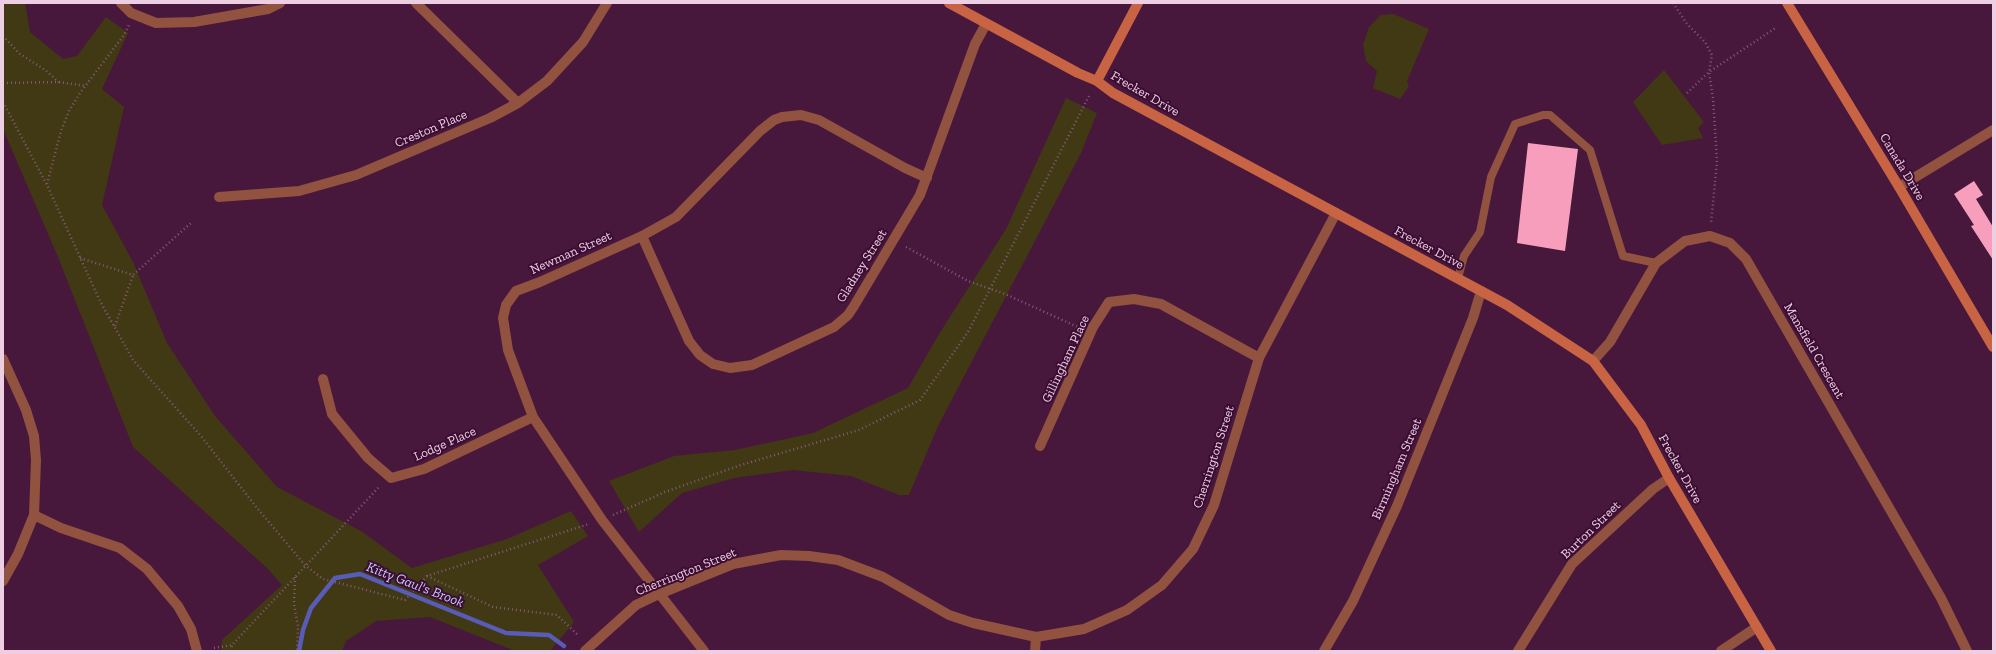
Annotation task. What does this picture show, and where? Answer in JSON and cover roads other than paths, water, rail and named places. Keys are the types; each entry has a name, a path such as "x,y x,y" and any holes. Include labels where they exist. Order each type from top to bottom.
{"street":[{"path":"121,3 131,13 156,23 194,22 268,9 280,3"},
{"path":"416,3 518,103"},
{"name":"Creston Place","path":"219,197 300,191 356,175 490,118 518,103 547,81 583,42 608,3"},
{"name":"Frecker Drive","path":"949,3 1078,73 1097,81 1113,93 1507,305 1592,361 1641,425 1669,478 1771,651"},
{"path":"1097,81 1138,3"},
{"name":"Canada Drive","path":"1787,3 1899,187 1993,347"},
{"name":"Gladney Street","path":"642,236 694,348 700,355 714,364 730,368 745,367 826,331 848,315 897,236 920,195 975,44 986,24"},
{"name":"Newman Street","path":"704,651 602,520 533,417 508,350 503,318 506,305 516,291 540,282 642,236 663,226 682,213 766,126 774,120 792,115 801,115 819,120 905,168 927,178"},
{"path":"1899,187 1993,130"},
{"name":"Cherrington Street","path":"585,651 636,606 659,594 733,564 781,555 810,556 838,560 883,577 949,616 1036,638 1084,629 1128,610 1162,585 1193,550 1214,505 1259,358 1336,213"},
{"name":"Mansfield Crescent","path":"1592,361 1610,342 1656,263 1685,241 1710,236 1730,242 1746,259 1941,598 1967,651"},
{"name":"Birmingham Street","path":"1324,651 1353,601 1397,506 1473,318 1481,291"},
{"name":"Gillingham Place","path":"1040,446 1093,327 1109,302 1134,299 1161,304 1259,358"},
{"path":"3,359 26,410 34,436 36,460 34,515 18,554 3,581"},
{"name":"Lodge Place","path":"324,379 332,414 368,458 390,478 424,469 533,417"},
{"name":"Burton Street","path":"1518,651 1572,564 1654,489 1669,478"},
{"path":"34,515 60,528 120,548 147,569 178,606 191,629 197,651"},
{"path":"1722,651 1744,634 1757,627"},
{"path":"1035,651 1036,638"}],"lane":[{"path":"1458,278 1464,256 1480,232 1491,177 1515,124 1543,115 1550,116 1590,150 1623,256 1656,263"}],"waterway":[{"name":"Kitty Gaul's Brook","path":"299,651 303,630 311,608 335,578 360,574 506,633 549,635 564,646"}]}
